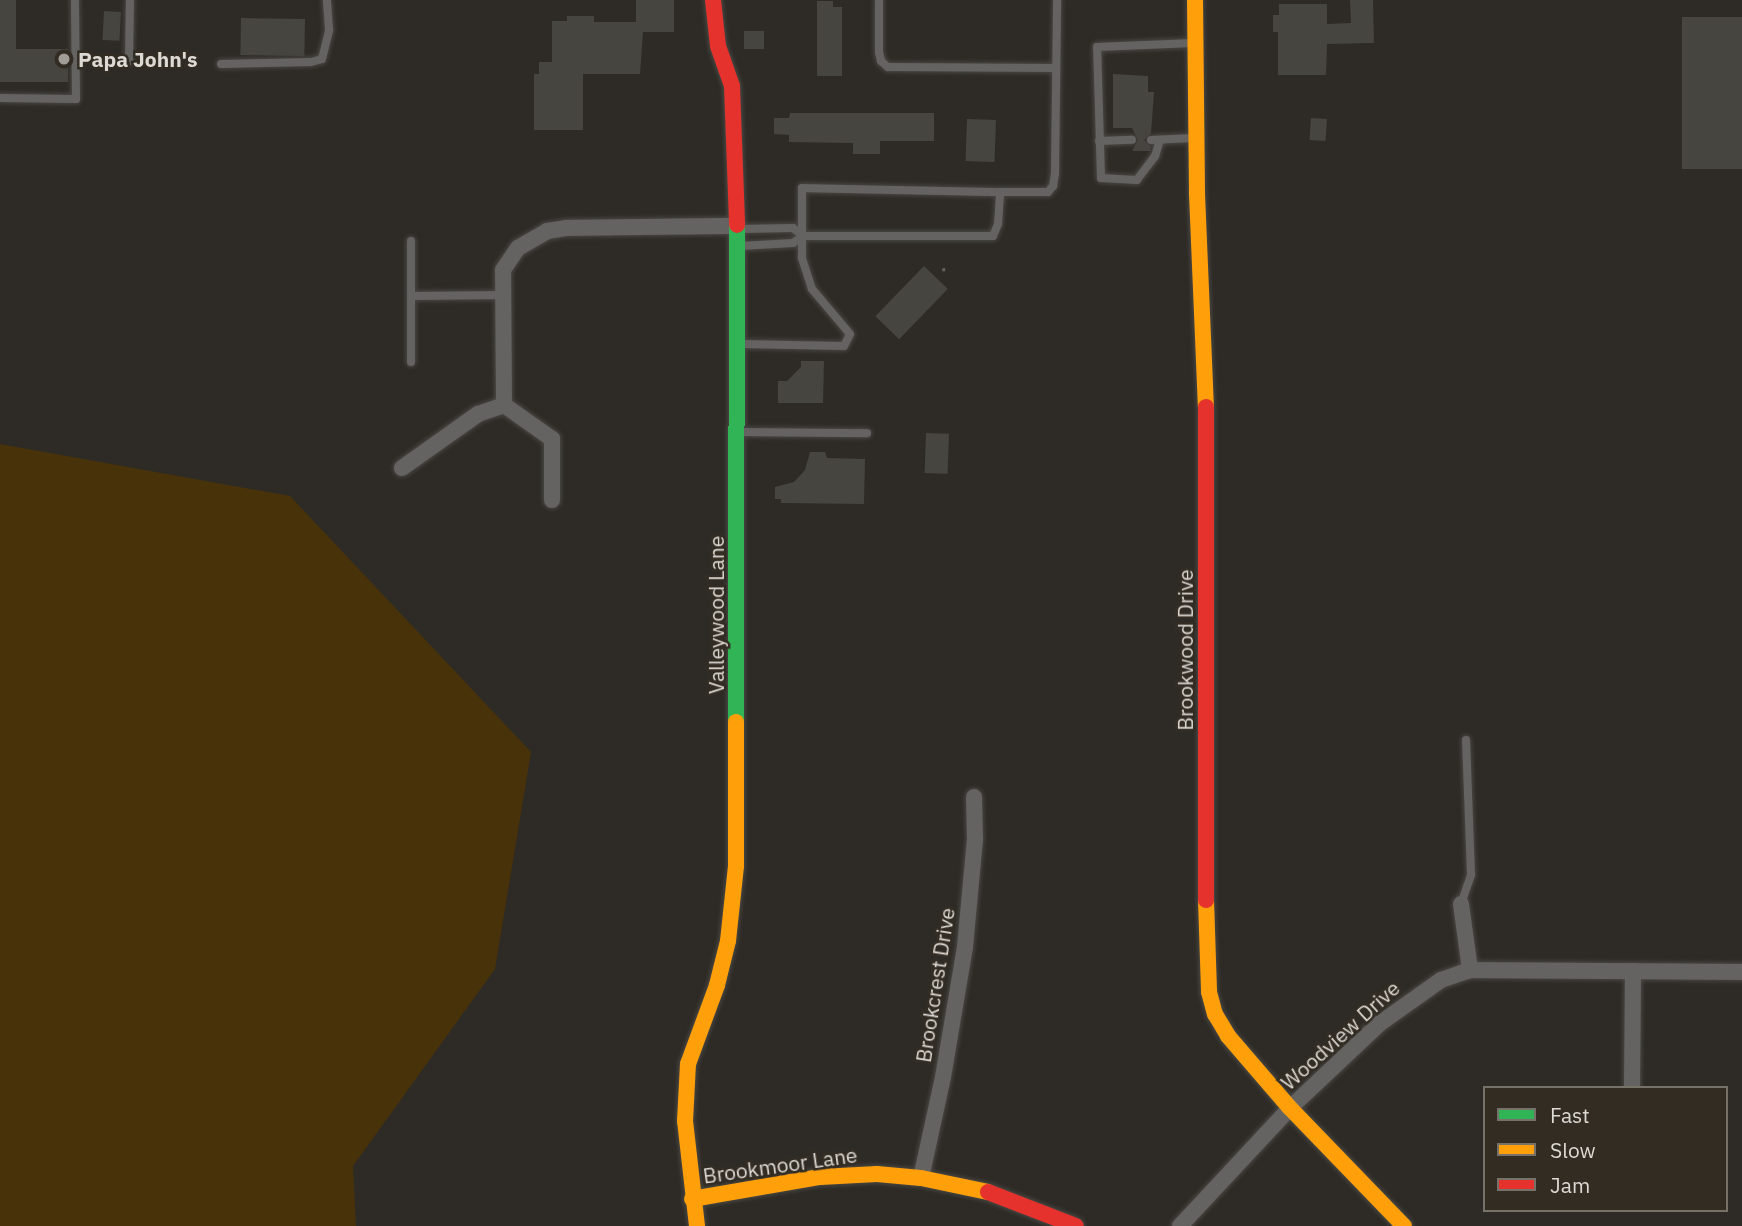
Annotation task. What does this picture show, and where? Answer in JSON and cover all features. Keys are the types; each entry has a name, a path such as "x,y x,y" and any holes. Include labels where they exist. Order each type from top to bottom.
{"street":[{"name":"Valleywood Lane","path":"697,1226 685,1121 688,1064 717,985 728,941 736,866 737,227 732,86 718,46 713,0"},
{"name":"Brookwood Drive","path":"1195,0 1196,138 1206,405 1206,971 1215,1014 1228,1035 1290,1108 1404,1226"},
{"path":"504,405 503,270 508,259 531,238 547,231 737,227"},
{"path":"402,468 478,414 504,405"},
{"path":"504,405 552,439 552,500"},
{"name":"Brookcrest Drive","path":"921,1178 943,1077 965,947 975,840 974,797"},
{"path":"1461,904 1470,970"},
{"name":"Woodview Drive","path":"1180,1226 1290,1108 1401,1006 1441,980 1470,970 1742,972"},
{"path":"1633,971 1633,1086"},
{"name":"Brookmoor Lane","path":"692,1199 820,1177 877,1174 921,1178 998,1194 1076,1226"}],"lane":[{"path":"0,97 76,99 75,0"},
{"path":"129,61 130,0"},
{"path":"221,64 311,62 322,59 329,30 327,0"},
{"path":"879,0 879,52 881,61 888,67 1056,68"},
{"path":"737,344 844,346 850,334 812,289 802,258 802,188 1048,192 1054,186 1057,0"},
{"path":"1195,43 1097,47 1101,178 1138,180 1155,156 1156,140 1196,138"},
{"path":"1099,141 1132,140"},
{"path":"737,227 793,229 803,236 993,236 998,224 1000,192"},
{"path":"737,246 793,243 803,236"},
{"path":"411,242 411,362"},
{"path":"411,296 503,295"},
{"path":"737,432 867,433"},
{"path":"1461,904 1471,876 1466,740"}],"shaded area":[{"path":"0,444 290,496 531,752 495,969 353,1166 356,1226 0,1226"}],"building":[{"path":"0,0 16,0 16,49 68,49 68,82 0,82"},
{"path":"636,0 674,0 674,32 643,32 640,74 583,74 583,130 534,130 534,74 539,74 539,62 552,62 552,21 567,21 567,16 594,16 594,22 636,22"},
{"path":"1350,0 1373,0 1374,43 1327,44 1326,75 1278,75 1278,32 1273,32 1273,15 1279,15 1279,4 1327,4 1327,24 1351,23"},
{"path":"817,1 833,1 833,7 842,7 842,76 817,76"},
{"path":"104,11 121,12 119,41 102,40"},
{"path":"1682,17 1742,17 1742,169 1682,169"},
{"path":"241,18 305,19 304,56 240,55"},
{"path":"744,31 764,31 764,49 744,49"},
{"path":"1113,74 1148,76 1148,92 1154,92 1151,133 1144,140 1151,147 1150,151 1132,151 1138,140 1132,128 1113,128"},
{"path":"790,113 934,113 934,141 880,141 880,154 853,154 853,143 789,142 789,135 774,134 774,118 789,118"},
{"path":"1311,118 1327,119 1325,141 1309,140"},
{"path":"967,119 996,120 995,162 966,161"},
{"path":"924,266 948,289 899,339 875,316"},
{"path":"801,361 824,361 823,403 778,403 778,381 787,381 801,367"},
{"path":"926,433 949,434 948,474 925,473"},
{"path":"810,452 825,452 827,458 865,459 864,504 781,503 781,499 775,499 775,487 794,482 805,470"}],"traffic: fast":[{"path":"736,722 737,225"}],"traffic: slow":[{"path":"1195,0 1197,194 1206,407"},
{"path":"697,1226 685,1121 688,1064 717,985 728,941 736,866 736,722"},
{"path":"1206,900 1209,992 1215,1014 1228,1036 1290,1108 1404,1226"},
{"path":"692,1199 820,1177 877,1174 921,1178 988,1192"}],"traffic: jam":[{"path":"713,0 718,46 732,86 737,225"},
{"path":"1206,407 1206,900"},
{"path":"988,1192 1076,1226"}],"place":[{"name":"Papa John's","path":"64,59"}]}
